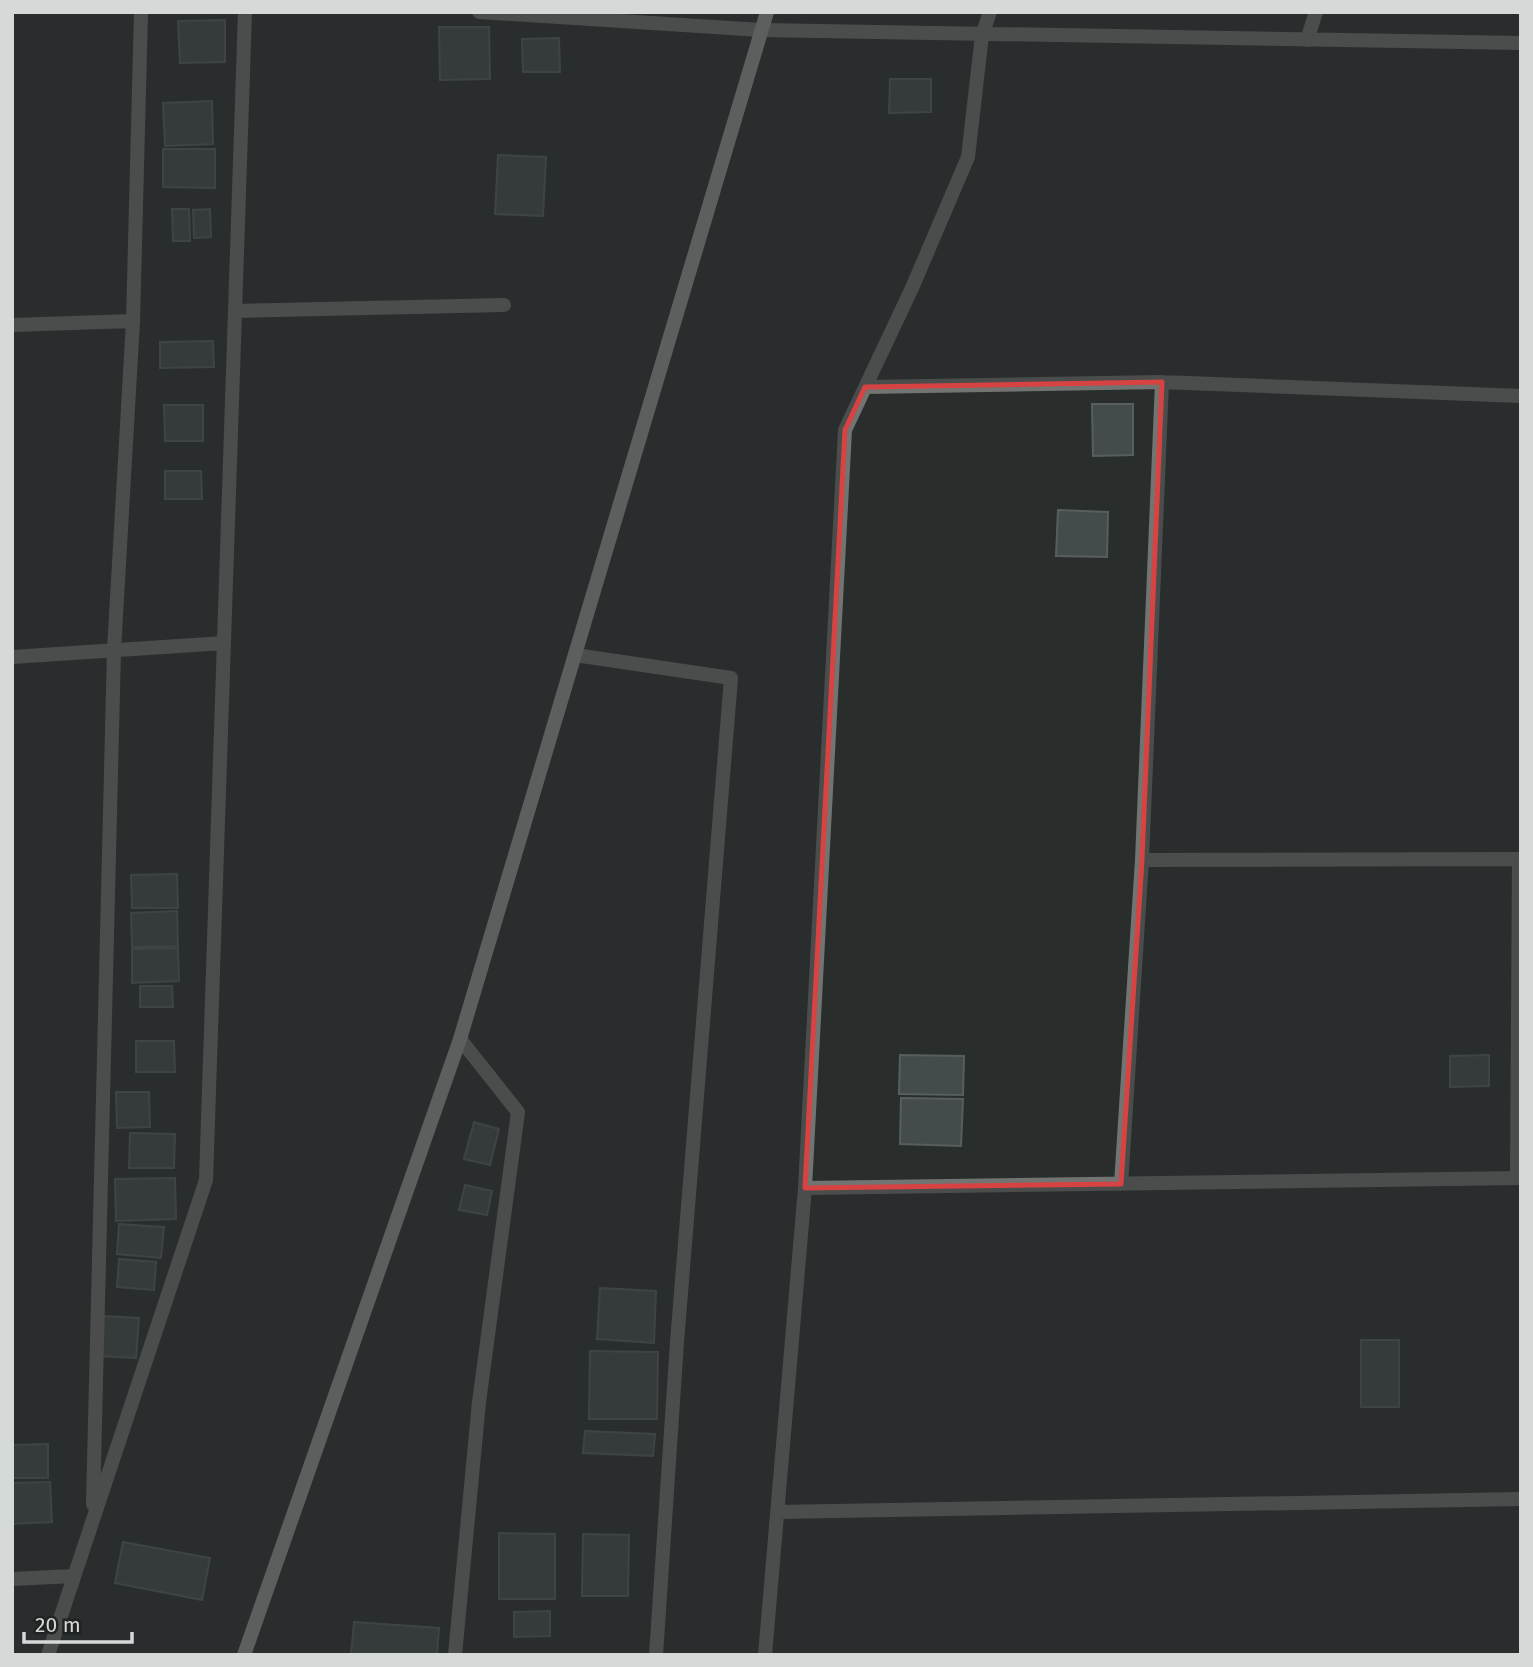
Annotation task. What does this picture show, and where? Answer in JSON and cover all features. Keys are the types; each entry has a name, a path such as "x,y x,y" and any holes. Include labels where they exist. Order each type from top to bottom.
{"street":[{"path":"93,1520 114,650 133,321 141,12"},
{"path":"48,1655 206,1180 245,12"},
{"path":"479,12 761,30 1521,43"},
{"path":"244,1655 460,1039 767,12"},
{"path":"765,1655 805,1188 845,430 912,288 968,157 982,35 990,12"},
{"path":"1307,40 1316,12"},
{"path":"235,311 504,305"},
{"path":"12,325 133,321"},
{"path":"865,387 1162,382 1521,396"},
{"path":"1121,1184 1142,860 1162,382"},
{"path":"12,657 224,643"},
{"path":"575,656 731,678 677,1342 656,1655"},
{"path":"805,1188 1519,1178 1520,859 1142,860"},
{"path":"456,1655 479,1402 518,1112 460,1039"},
{"path":"777,1512 1521,1499"},
{"path":"12,1579 74,1576"}],"highlighted area":[{"path":"1162,382 1142,860 1121,1184 805,1188 845,430 865,387"}],"building":[{"path":"225,20 225,62 180,63 178,21"},
{"path":"439,27 489,27 490,79 440,80"},
{"path":"559,38 560,72 523,72 522,39"},
{"path":"890,79 931,79 931,112 889,113"},
{"path":"212,101 213,144 165,146 163,103"},
{"path":"163,149 215,149 215,188 163,187"},
{"path":"498,155 546,157 543,216 495,214"},
{"path":"172,209 189,209 190,241 173,241"},
{"path":"210,209 211,237 194,238 193,210"},
{"path":"213,341 214,367 160,368 160,342"},
{"path":"1092,404 1133,404 1133,455 1093,456"},
{"path":"164,405 203,405 203,441 165,441"},
{"path":"165,471 201,471 202,499 165,499"},
{"path":"1058,510 1108,512 1107,557 1056,556"},
{"path":"177,874 178,908 132,908 131,875"},
{"path":"177,911 178,946 132,947 131,913"},
{"path":"178,948 179,981 132,983 132,949"},
{"path":"140,986 172,986 173,1007 140,1007"},
{"path":"136,1041 174,1041 175,1072 136,1072"},
{"path":"900,1055 964,1056 963,1095 899,1094"},
{"path":"1489,1055 1489,1086 1450,1087 1450,1056"},
{"path":"116,1092 149,1092 150,1127 117,1128"},
{"path":"901,1098 963,1099 961,1146 900,1144"},
{"path":"474,1122 499,1129 490,1165 464,1159"},
{"path":"130,1133 175,1134 174,1168 129,1168"},
{"path":"175,1178 176,1219 116,1221 115,1179"},
{"path":"465,1185 492,1191 487,1215 459,1210"},
{"path":"119,1224 164,1227 161,1258 117,1254"},
{"path":"119,1259 156,1262 154,1290 117,1287"},
{"path":"600,1288 656,1291 654,1343 597,1339"},
{"path":"103,1316 139,1318 136,1358 100,1356"},
{"path":"1361,1340 1399,1340 1399,1407 1361,1407"},
{"path":"590,1351 658,1352 657,1419 589,1419"},
{"path":"585,1431 655,1434 653,1456 583,1453"},
{"path":"48,1444 48,1478 12,1478 12,1445"},
{"path":"50,1482 52,1522 12,1524 12,1483"},
{"path":"499,1533 555,1534 555,1599 499,1599"},
{"path":"583,1534 629,1535 628,1596 582,1596"},
{"path":"123,1542 210,1558 202,1600 115,1583"},
{"path":"550,1611 550,1636 514,1637 514,1612"},
{"path":"354,1622 439,1628 437,1655 351,1655"}]}
